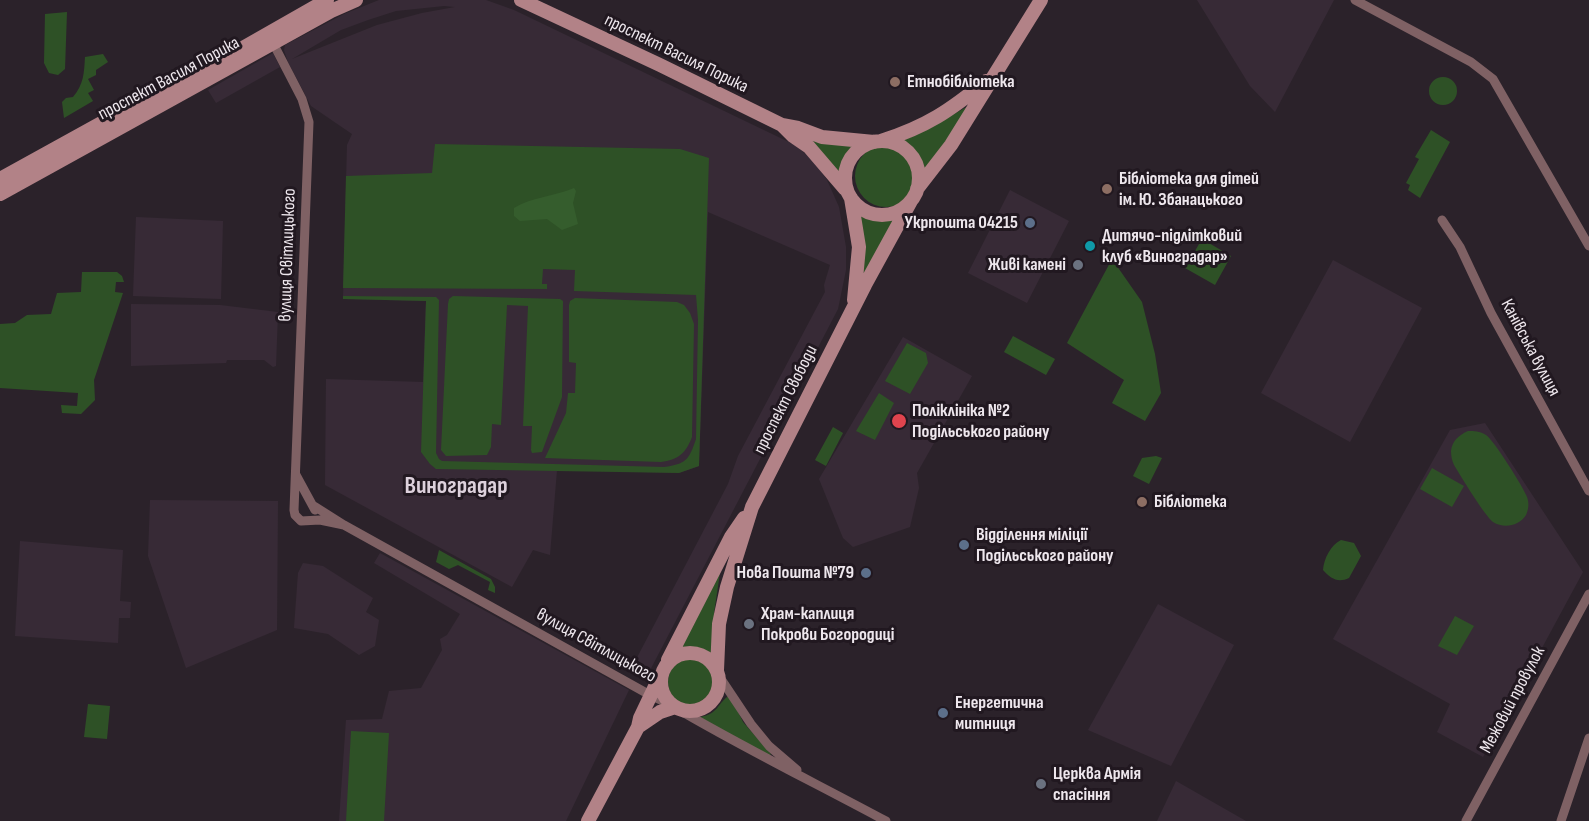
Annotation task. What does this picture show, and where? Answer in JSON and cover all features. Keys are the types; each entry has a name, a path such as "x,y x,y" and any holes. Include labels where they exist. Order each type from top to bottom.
{"street":[{"name":"проспект Василя Порика","path":"0,180 156,93 211,66 327,0"},
{"name":"проспект Василя Порика","path":"0,194 331,11 356,0"},
{"name":"проспект Василя Порика","path":"521,0 782,125 822,137 877,141"},
{"name":"проспект Свободи","path":"588,821 638,727 650,695 730,537 752,507 914,195 951,145 1041,0"},
{"path":"1354,0 1471,62 1493,79 1589,246"},
{"name":"вулиця Світлицького","path":"273,43 302,99 309,122 294,510"},
{"name":"проспект Свободи","path":"877,141 920,127 937,118 962,102 993,76"},
{"name":"проспект Василя Порика","path":"782,125 809,147 849,195"},
{"path":"877,141 901,146 911,156 919,175 914,195 900,210 880,215 866,212 849,195 844,178 847,164 861,147 877,141"},
{"name":"проспект Свободи","path":"849,195 859,247 853,310"},
{"name":"Канівська вулиця","path":"1443,220 1461,247 1491,313 1589,491"},
{"name":"вулиця Світлицького","path":"296,475 313,504 344,525 780,766 886,821"},
{"path":"302,500 313,504 315,511 310,520 301,521 295,515 295,506 302,500"},
{"name":"проспект Свободи","path":"718,673 719,624 727,587 752,507"},
{"name":"вулиця Світлицького","path":"310,520 344,525"},
{"name":"Межовий провулок","path":"1466,821 1589,594"},
{"path":"694,652 705,656 718,673 717,694 709,704 699,710 678,709 664,695 660,685 664,668 676,655 694,652"},
{"name":"вулиця Світлицького","path":"718,673 751,724 769,746 803,776"},
{"name":"проспект Свободи","path":"638,727 660,712 678,709"},
{"path":"1561,821 1589,738"}],"shaded area":[{"path":"379,0 486,0 514,10 795,145 814,161 827,180 839,207 846,247 846,270 838,309 646,678 631,669 728,484 738,456 825,292 824,285 830,265 708,212 699,466 679,473 557,470 550,555 533,550 512,587 325,485 326,379 423,382 426,301 343,299 347,145 352,134 311,106 284,50 285,45 344,14","holes":["455,7 377,25 292,59 341,30 396,11"]},
{"path":"1197,0 1334,0 1275,112 1250,86"},
{"path":"273,53 280,67 216,103 208,90"},
{"path":"1010,190 1069,221 1027,303 968,273"},
{"path":"136,217 223,221 221,299 133,296"},
{"path":"1333,260 1422,308 1350,442 1261,393"},
{"path":"131,304 220,305 278,312 276,366 273,367 264,360 227,360 226,363 131,366"},
{"name":"Поліклініка №2 Подільського району","path":"903,337 972,376 917,473 919,488 910,527 853,547 843,538 819,479"},
{"path":"1485,423 1583,572 1483,757 1437,732 1450,704 1333,639 1450,430"},
{"path":"150,500 278,501 277,630 186,668 148,556"},
{"path":"20,541 123,550 120,601 131,602 130,618 119,618 118,643 15,636"},
{"path":"380,553 629,690 566,821 339,821 346,720 382,719 389,691 421,688 442,650 440,639 447,635 460,614 374,563"},
{"path":"303,563 323,566 373,598 366,612 379,620 375,646 359,655 328,634 294,628 298,573"},
{"path":"1158,604 1234,645 1171,766 1088,730"},
{"path":"1176,781 1246,821 1157,821"}],"green space":[{"path":"67,12 65,69 58,75 49,73 44,63 45,14"},
{"path":"103,54 108,62 96,70 96,75 88,79 94,90 88,93 93,101 64,118 62,102 66,98 73,97 79,88 84,73 85,57"},
{"path":"1443,77 1453,81 1457,91 1453,101 1443,105 1433,101 1429,91 1433,81"},
{"path":"970,105 923,176 917,156 902,142 903,139 926,130"},
{"path":"1431,130 1450,142 1420,198 1408,190 1410,185 1406,183 1419,159 1415,157"},
{"path":"805,135 860,144 846,157 839,174"},
{"path":"435,144 680,149 709,158 699,466 679,473 436,469 430,464 421,452 426,301 343,299 343,296 436,297 439,300 436,453 442,461 664,467 686,460 696,439 698,320 696,295 574,291 575,270 543,269 542,284 547,284 547,289 343,288 346,176 432,173"},
{"path":"886,145 898,147 908,154 915,164 917,176 915,188 908,198 898,205 886,207 874,205 864,198 857,188 855,176 857,164 864,154 874,147"},
{"path":"574,188 576,191 573,203 578,224 562,230 547,219 520,221 514,216 514,208 521,204"},
{"path":"862,214 876,219 896,216 862,285 865,250 860,216"},
{"path":"1202,239 1231,256 1215,285 1185,268"},
{"path":"1112,259 1142,302 1155,354 1161,393 1145,421 1112,403 1124,380 1067,343"},
{"path":"82,272 117,272 122,276 124,282 116,282 115,292 123,293 94,380 95,400 81,414 62,413 61,405 77,406 78,393 0,388 0,324 15,323 27,315 51,314 57,293 81,292"},
{"path":"453,296 560,299 563,301 562,397 542,452 532,453 532,426 523,426 528,306 507,305 501,425 492,424 491,447 487,455 446,456 441,450 448,304 449,299"},
{"path":"575,298 677,302 684,305 690,313 694,324 692,437 684,451 677,457 661,462 545,458 566,413 568,393 575,393 576,363 569,362 569,305 570,301"},
{"path":"1013,336 1055,359 1046,375 1004,352"},
{"path":"907,343 926,353 928,363 910,394 885,381"},
{"path":"879,393 894,403 875,440 856,431"},
{"path":"833,427 843,433 826,466 815,460"},
{"path":"1468,431 1482,433 1490,438 1520,484 1527,497 1528,510 1519,522 1506,526 1493,522 1454,465 1451,453 1454,441"},
{"path":"1156,456 1162,458 1149,484 1133,476 1142,458"},
{"path":"1432,468 1464,486 1452,507 1420,489"},
{"path":"1341,540 1354,543 1361,556 1349,578 1338,580 1323,570 1329,552"},
{"path":"439,550 491,579 495,593 488,590 490,582 458,565 449,569 436,562"},
{"path":"716,572 720,573 714,613 715,656 698,648 679,648"},
{"path":"1455,616 1474,626 1457,655 1438,646"},
{"path":"687,658 697,658 712,668 716,682 715,691 706,702 697,706 687,706 672,696 668,687 668,677 678,662"},
{"path":"730,695 743,722 771,754 768,757 700,717 714,711"},
{"path":"88,704 110,706 107,739 84,737"},
{"path":"351,731 389,733 384,821 346,821"}],"place":[{"name":"Етнобібліотека","path":"895,82"},
{"name":"Бібліотека для дітей ім. Ю. Збанацького","path":"1107,189"},
{"name":"Укрпошта 04215","path":"1030,223"},
{"name":"Дитячо-підлітковий клуб «Виноградар»","path":"1090,246"},
{"name":"Живі камені","path":"1078,265"},
{"name":"Поліклініка №2 Подільського району","path":"899,421"},
{"name":"Бібліотека","path":"1142,502"},
{"name":"Відділення міліції Подільського району","path":"964,545"},
{"name":"Нова Пошта №79","path":"866,573"},
{"name":"Храм-каплиця Покрови Богородиці","path":"749,624"},
{"name":"Енергетична митниця","path":"943,713"},
{"name":"Церква Армія спасіння","path":"1041,784"}],"district":[{"name":"Виноградар","path":"456,487"}]}
